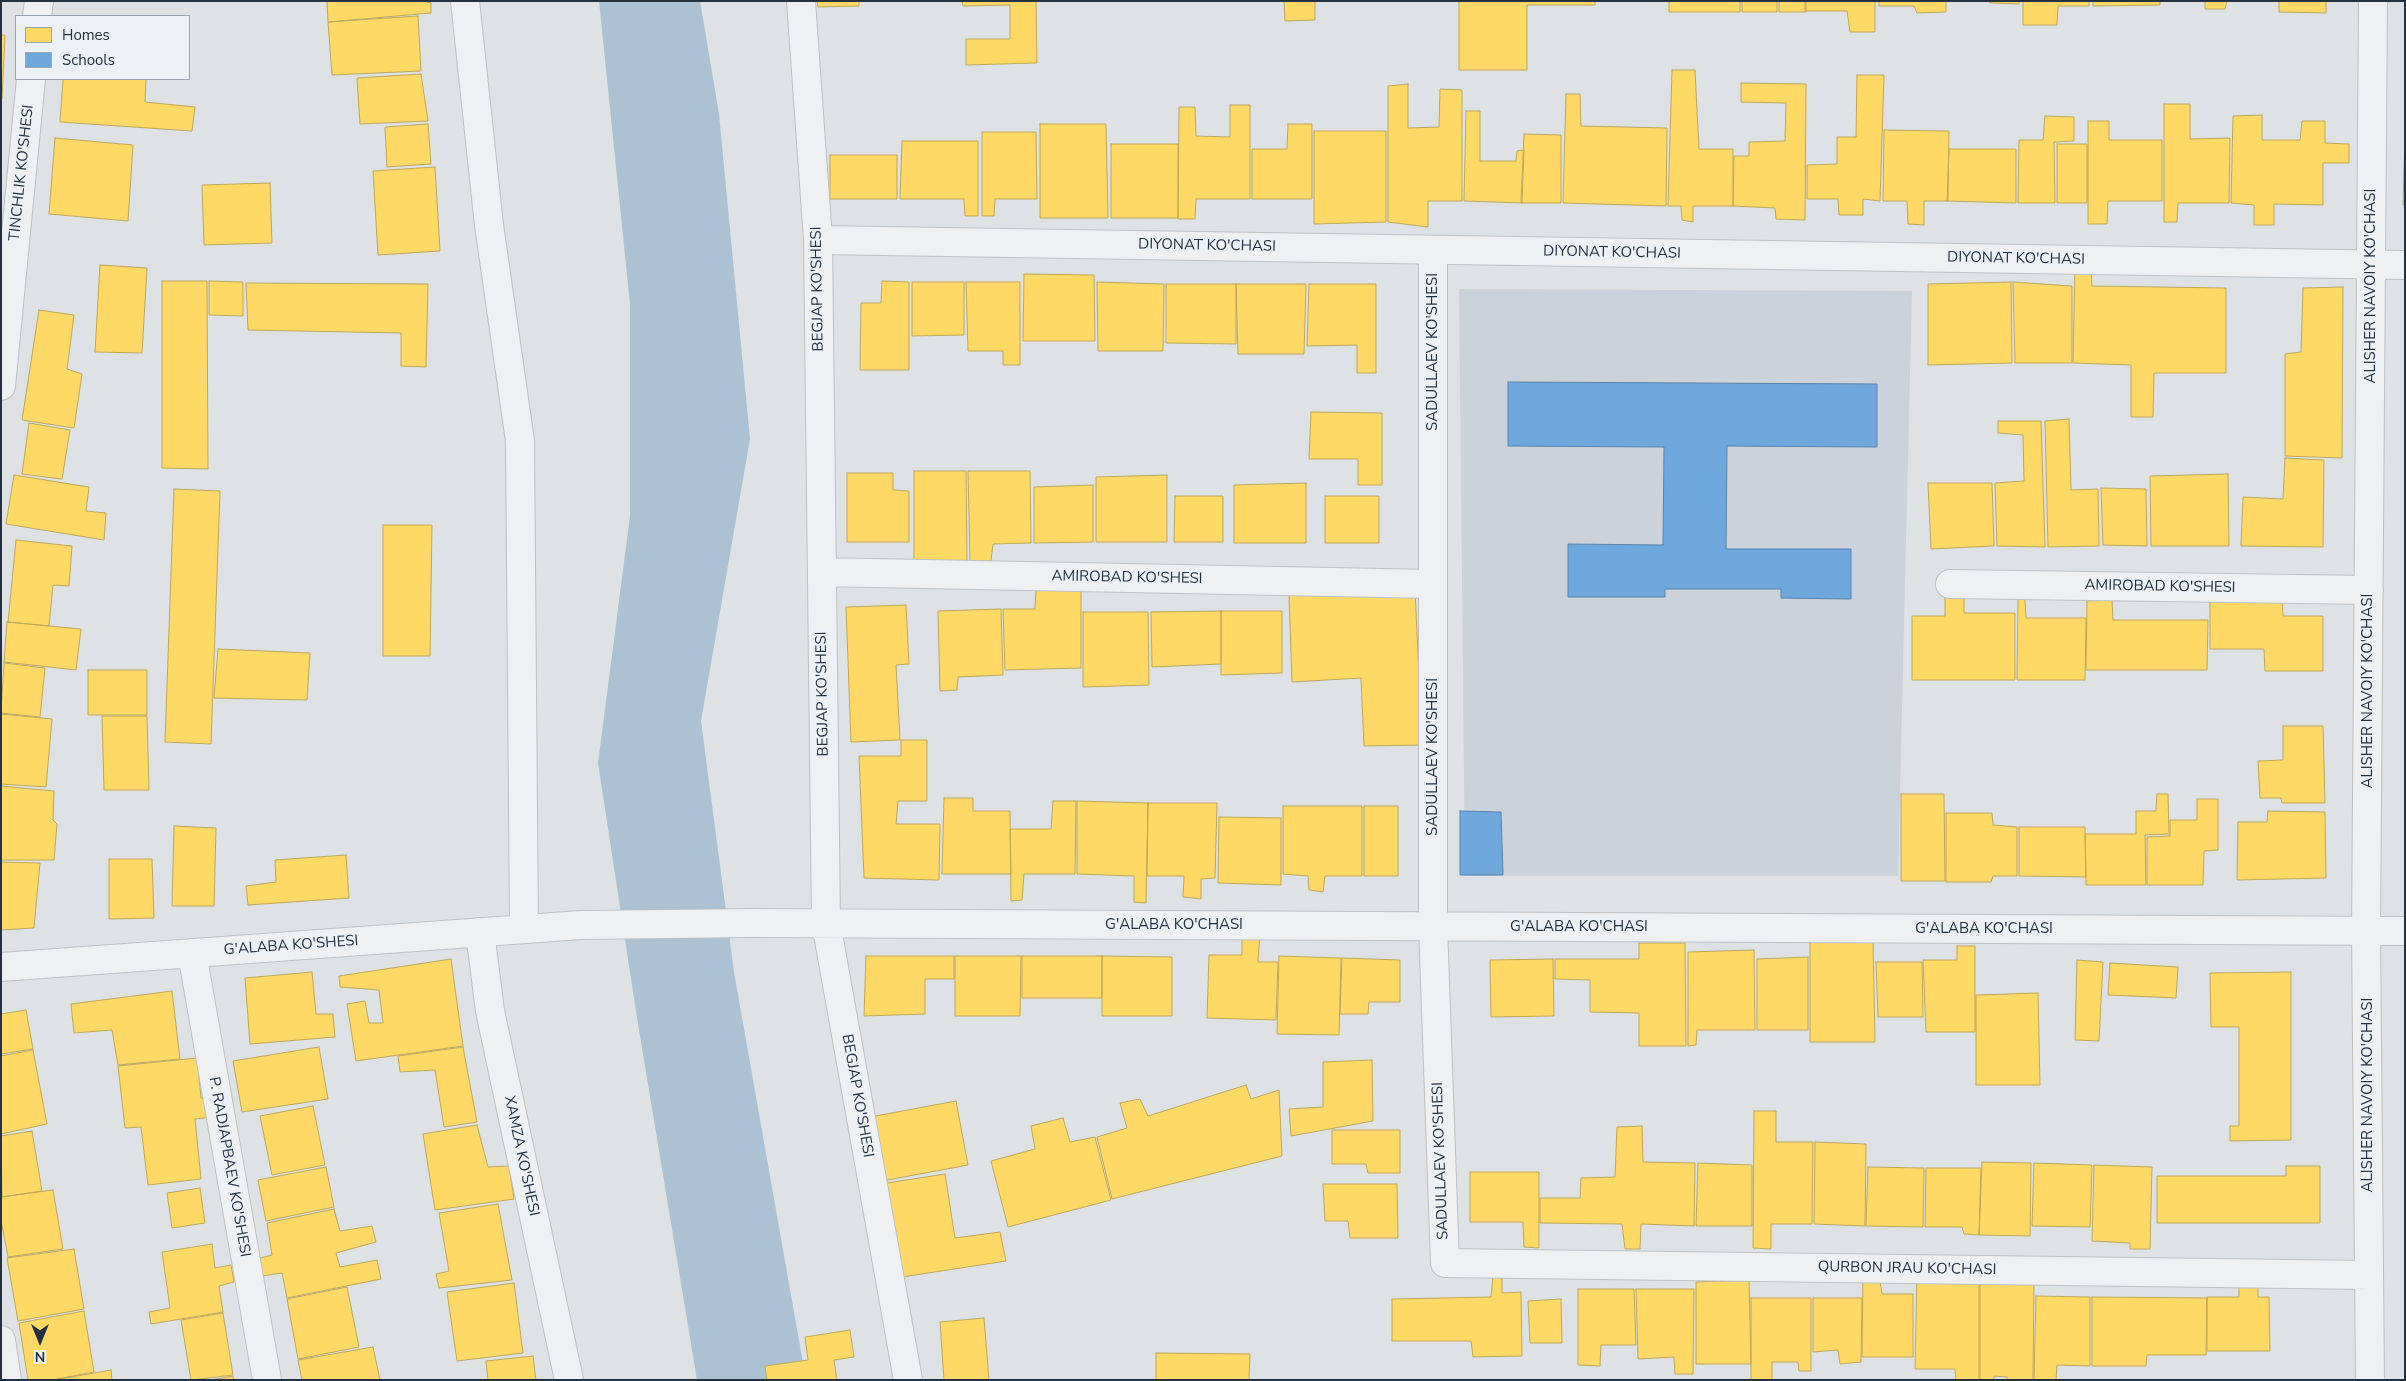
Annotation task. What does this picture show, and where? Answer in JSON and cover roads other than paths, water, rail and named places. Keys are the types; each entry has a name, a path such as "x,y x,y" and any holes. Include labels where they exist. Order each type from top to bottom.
{"street":[{"path":"37,15 39,1"},
{"path":"465,1 488,226 520,442 524,929"},
{"name":"BEGJAP KO'SHESI","path":"800,1 818,240 826,923 908,1380"},
{"name":"ALISHER NAVOIY KO'CHASI","path":"2370,1380 2366,931 2373,1"},
{"name":"TINCHLIK KO'SHESI","path":"1,386 31,80"},
{"name":"DIYONAT KO'CHASI","path":"818,240 2405,265"},
{"name":"SADULLAEV KO'SHESI","path":"1433,250 1433,926 1445,1263"},
{"name":"AMIROBAD KO'SHESI","path":"822,572 1433,584"},
{"name":"AMIROBAD KO'SHESI","path":"1950,584 2369,590"},
{"name":"G'ALABA KO'CHASI","path":"581,925 752,922 2405,931"},
{"name":"G'ALABA KO'SHESI","path":"1,967 581,925"},
{"name":"XAMZA KO'SHESI","path":"480,932 490,1012 569,1380"},
{"name":"P. RADJAPBAEV KO'SHESI","path":"192,953 267,1380"},
{"name":"QURBON JRAU KO'CHASI","path":"1445,1263 2369,1275"},
{"path":"1,1340 7,1380"}],"water":[{"path":"599,1 700,1 719,114 750,439 701,721 734,972 806,1380 697,1380 637,1018 598,763 630,516 630,304"}]}
